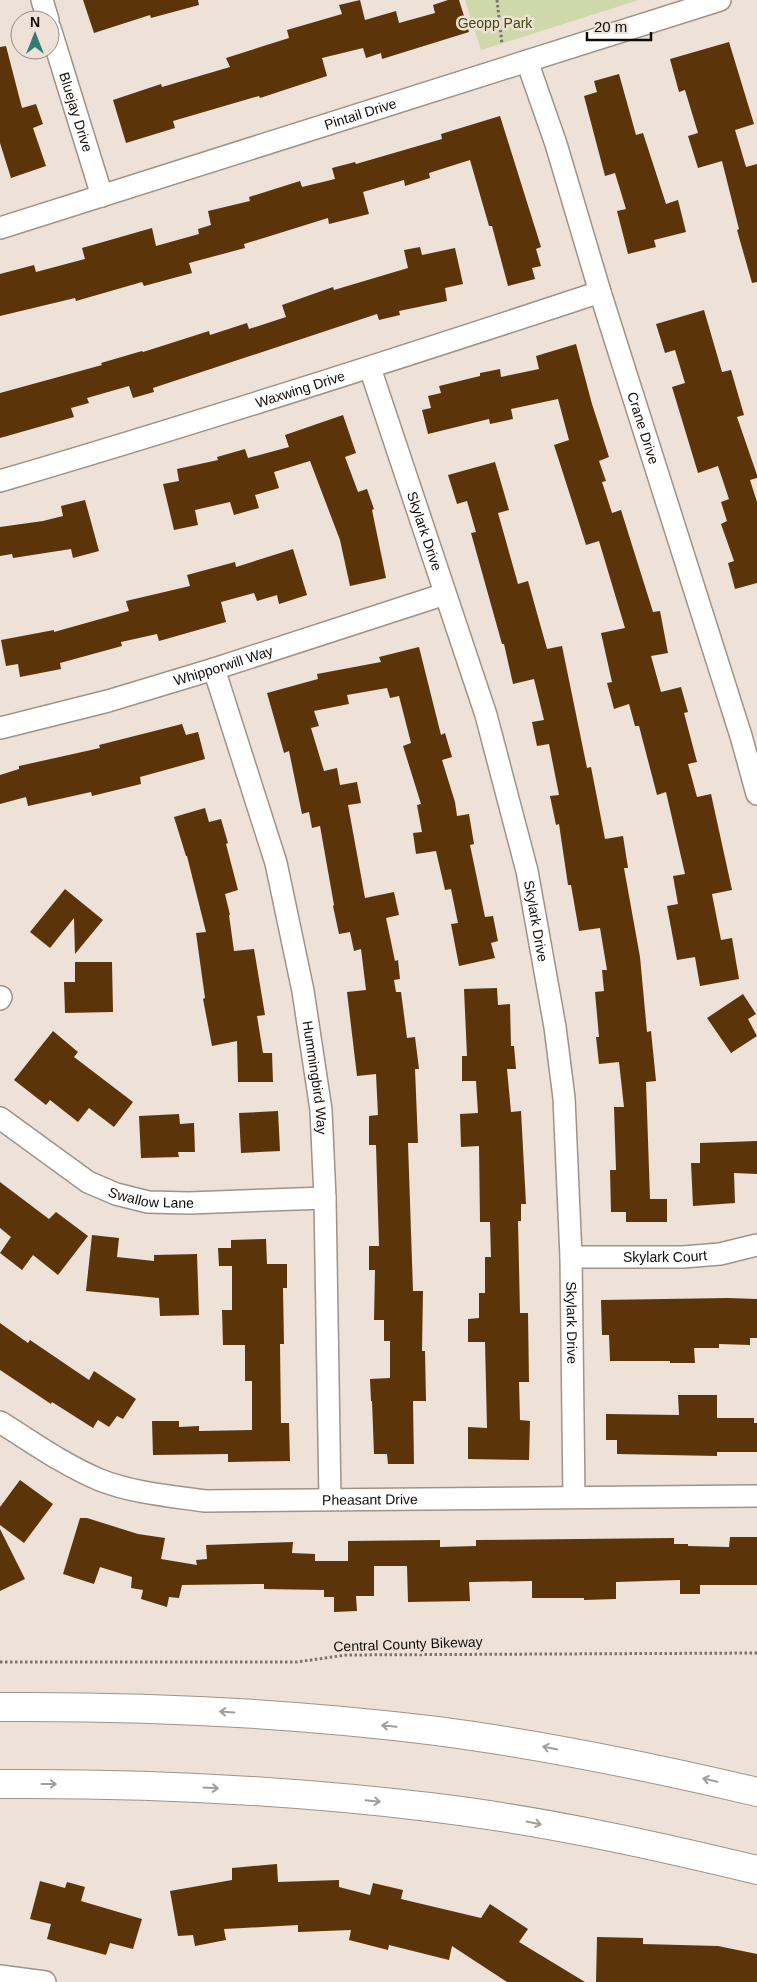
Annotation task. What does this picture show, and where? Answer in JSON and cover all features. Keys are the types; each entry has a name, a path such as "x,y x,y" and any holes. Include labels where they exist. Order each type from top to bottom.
{"highway":[{"path":"0,1708 84,1707 216,1711 336,1720 436,1731 548,1748 678,1773 757,1792"},
{"path":"0,1784 210,1787 328,1796 431,1807 525,1821 662,1847 757,1870"}],"street":[{"name":"Pintail Drive","path":"0,228 720,0"},
{"name":"Bluejay Drive","path":"60,60 102,196"},
{"name":"Crane Drive","path":"527,61 556,144 600,292 741,736 757,794"},
{"name":"Waxwing Drive","path":"0,481 124,445 370,368 600,292"},
{"name":"Skylark Drive","path":"370,368 486,715 527,871 555,1027 564,1098 571,1257 574,1497"},
{"name":"Whipporwill Way","path":"0,728 108,700 214,669 444,594"},
{"name":"Hummingbird Way","path":"214,669 276,863 303,991 321,1110 325,1198 330,1499"},
{"name":"Swallow Lane","path":"0,1118 88,1182 116,1194 148,1202 190,1203 325,1198"},
{"name":"Skylark Court","path":"571,1257 683,1257 720,1254 757,1245"},
{"name":"Pheasant Drive","path":"0,1422 58,1458 101,1480 150,1494 205,1500 757,1496"},
{"path":"0,1976 45,1982"}],"path":[{"path":"497,0 502,44"},
{"name":"Central County Bikeway","path":"0,1662 246,1663 297,1662 346,1655 757,1653"}],"green space":[{"name":"Geopp Park","path":"465,0 639,0 481,50"}],"building":[{"path":"83,0 198,0 199,5 151,18 150,15 94,33"},
{"path":"360,0 365,20 396,11 399,23 435,13 433,5 448,0 459,0 469,32 382,59 381,53 366,58 363,48 322,58 327,76 260,98 259,96 173,121 175,128 126,143 113,100 161,84 162,87 230,67 226,58 289,38 287,30 342,14 339,5"},
{"path":"729,42 754,124 735,130 746,167 757,164 757,282 752,283 737,230 739,229 722,161 698,168 688,136 698,133 685,90 679,92 670,59"},
{"path":"6,46 22,108 36,104 43,124 33,128 46,166 11,178 0,143 0,47"},
{"path":"619,74 636,135 643,133 666,204 678,200 686,232 654,240 656,247 628,254 617,211 626,209 615,173 605,176 584,96 597,92 594,81"},
{"path":"500,116 541,247 536,249 541,266 532,268 535,279 508,286 492,226 489,226 470,160 429,173 430,178 405,186 404,180 363,192 369,214 329,224 328,218 244,244 245,248 189,263 192,273 144,286 142,282 76,301 75,298 0,316 0,274 34,265 36,272 85,259 82,248 152,228 156,246 199,234 198,229 211,225 208,211 250,201 249,197 300,181 302,187 335,179 332,168 355,162 356,164 442,139 441,134"},
{"path":"420,247 422,255 455,248 463,284 445,288 447,301 399,311 400,315 379,320 377,314 153,388 154,392 133,398 129,386 87,398 89,403 71,408 74,417 0,438 0,393 102,365 101,363 209,331 210,335 247,323 249,329 286,317 282,305 333,287 334,290 408,268 404,250"},
{"path":"704,310 722,372 731,370 744,415 737,417 757,475 757,478 750,480 757,502 757,583 735,589 728,563 734,561 721,524 727,521 721,502 729,499 718,466 698,473 672,387 685,383 675,350 665,353 656,324"},
{"path":"576,344 609,457 599,461 606,481 602,482 612,513 621,510 653,612 660,611 668,653 651,656 661,692 681,687 688,712 684,713 697,762 688,764 697,797 711,794 732,890 712,894 721,940 732,938 739,979 700,986 695,957 677,960 667,906 678,904 673,876 685,874 666,792 657,795 639,726 635,726 629,704 614,709 607,683 612,682 601,633 625,628 599,541 586,545 554,445 569,440 558,399 511,409 513,419 490,424 489,419 428,434 422,410 431,408 428,396 441,393 439,386 480,376 480,373 500,369 501,377 539,369 536,356"},
{"path":"343,415 356,453 345,457 358,492 367,489 374,509 372,510 386,578 350,586 340,540 310,461 274,472 279,488 255,495 259,508 234,515 230,502 195,510 198,525 174,530 163,484 179,481 177,469 218,460 217,457 245,449 248,458 289,447 285,435"},
{"path":"495,462 509,510 498,513 518,584 528,581 547,649 562,646 587,768 591,767 605,839 623,836 628,868 624,868 640,957 647,1032 651,1031 656,1081 646,1082 650,1199 667,1199 667,1222 626,1222 626,1212 611,1212 610,1170 616,1170 614,1107 624,1107 619,1062 599,1064 595,992 604,991 602,970 607,970 600,928 579,931 571,885 568,885 559,824 556,825 550,796 559,795 549,744 537,746 532,722 544,720 534,679 513,684 504,644 502,644 471,533 476,532 467,501 457,504 448,475"},
{"path":"85,500 99,551 73,558 71,549 13,558 12,554 0,556 0,527 63,516 61,506"},
{"path":"293,549 307,595 279,604 277,595 257,601 254,593 221,602 226,622 159,641 157,634 121,642 122,646 60,663 61,669 20,677 18,664 6,666 1,640 54,630 54,632 129,611 126,601 190,586 187,575 235,562 236,567"},
{"path":"419,647 441,735 445,733 452,757 442,760 455,802 457,816 469,814 474,844 470,845 485,917 493,916 498,941 491,943 495,958 459,966 451,924 458,923 451,889 445,890 436,851 416,854 413,833 422,832 417,805 421,804 403,746 411,743 399,696 390,698 387,688 347,695 349,704 314,711 319,726 311,728 324,771 337,768 340,785 357,782 361,803 348,805 365,898 394,892 399,915 386,918 395,961 398,960 400,979 394,980 396,992 401,992 407,1038 415,1037 419,1069 415,1069 418,1143 408,1143 413,1291 423,1291 422,1351 425,1351 426,1401 413,1401 414,1464 388,1464 387,1454 374,1454 370,1379 390,1378 390,1341 384,1341 384,1320 374,1320 375,1270 369,1270 369,1246 379,1246 376,1145 369,1145 369,1116 378,1115 376,1074 357,1076 347,992 366,990 361,949 354,951 350,932 339,934 320,826 312,828 309,812 302,814 289,751 284,753 267,693 318,679 317,674 381,662 379,657"},
{"path":"182,724 186,735 198,732 205,759 140,777 141,784 92,796 91,792 28,806 26,797 0,804 0,775 19,769 19,766 100,748 99,745"},
{"path":"205,808 209,822 221,819 228,843 226,844 238,890 225,894 230,915 234,951 254,949 265,1015 257,1016 263,1053 272,1053 273,1082 238,1082 237,1041 212,1046 203,999 205,998 196,933 206,932 187,856 174,817"},
{"path":"65,889 103,920 75,954 74,918 50,948 30,932"},
{"path":"75,962 112,962 113,1012 65,1013 64,982 75,982"},
{"path":"497,988 498,1005 510,1004 511,1046 514,1046 516,1069 507,1069 511,1112 521,1111 526,1204 521,1204 521,1221 518,1221 520,1313 528,1313 529,1382 519,1382 520,1420 530,1421 529,1460 468,1459 468,1427 487,1428 485,1342 468,1342 468,1319 479,1318 479,1293 485,1293 485,1257 491,1257 490,1222 480,1222 479,1146 461,1147 460,1114 478,1113 476,1081 462,1081 462,1056 467,1056 464,989"},
{"path":"743,994 756,1014 748,1019 757,1036 731,1053 707,1018"},
{"path":"53,1031 78,1052 74,1057 133,1102 114,1127 89,1108 78,1122 50,1100 46,1105 14,1080"},
{"path":"278,1111 280,1151 241,1153 239,1113"},
{"path":"179,1114 180,1124 194,1123 195,1152 178,1152 179,1157 141,1158 139,1116"},
{"path":"757,1141 757,1174 734,1173 735,1203 693,1206 691,1163 700,1163 700,1143"},
{"path":"0,1182 49,1219 56,1212 88,1236 58,1275 33,1255 22,1270 0,1253 11,1237 0,1228"},
{"path":"92,1235 119,1238 117,1257 154,1261 154,1255 197,1254 199,1315 160,1316 159,1298 86,1291"},
{"path":"266,1239 267,1264 287,1264 287,1288 283,1288 284,1344 280,1344 281,1423 289,1423 290,1461 228,1462 228,1454 153,1455 152,1421 179,1421 179,1427 199,1426 199,1431 252,1430 252,1381 245,1381 245,1345 223,1345 222,1310 232,1310 232,1266 219,1266 218,1248 231,1248 231,1240"},
{"path":"757,1299 757,1338 750,1338 750,1345 719,1344 719,1348 694,1348 695,1363 610,1361 609,1335 602,1335 601,1300"},
{"path":"0,1323 28,1343 30,1340 89,1380 94,1371 136,1399 123,1419 117,1416 109,1427 98,1420 93,1428 52,1402 51,1404 0,1370"},
{"path":"678,1395 717,1395 717,1418 754,1418 754,1423 757,1423 757,1452 717,1452 717,1456 617,1454 617,1440 606,1440 606,1414 679,1415"},
{"path":"20,1480 53,1504 24,1543 0,1525 0,1507"},
{"path":"80,1518 87,1518 138,1534 165,1538 161,1559 197,1565 196,1560 207,1559 206,1545 293,1542 292,1553 315,1554 315,1561 348,1561 348,1541 440,1540 440,1547 476,1546 476,1540 674,1538 674,1544 729,1547 730,1537 757,1537 757,1585 700,1585 700,1594 680,1594 680,1580 616,1582 616,1599 584,1600 584,1598 532,1598 532,1581 469,1582 470,1601 408,1602 407,1566 374,1566 374,1596 356,1596 357,1611 334,1612 334,1597 324,1597 324,1590 264,1589 264,1584 182,1585 179,1598 169,1597 167,1607 141,1599 143,1590 131,1588 132,1577 100,1567 94,1584 63,1574"},
{"path":"0,1529 25,1579 0,1591"},
{"path":"277,1864 278,1882 339,1880 339,1887 370,1895 373,1883 403,1890 401,1899 481,1918 490,1904 528,1929 519,1942 585,1982 507,1982 452,1946 449,1960 389,1945 388,1950 349,1940 351,1930 298,1932 298,1925 224,1929 226,1940 195,1946 193,1935 178,1936 170,1891 232,1880 232,1868"},
{"path":"40,1881 65,1888 67,1882 85,1887 81,1901 142,1919 133,1949 110,1943 106,1955 47,1939 51,1924 30,1919"},
{"path":"597,1937 643,1938 643,1944 718,1946 757,1954 757,1982 596,1982"}]}
